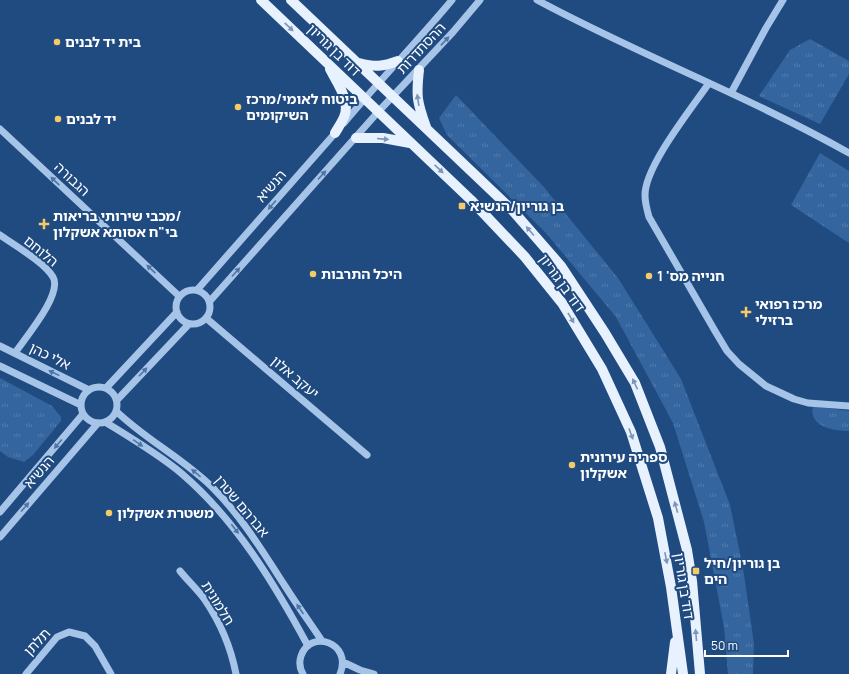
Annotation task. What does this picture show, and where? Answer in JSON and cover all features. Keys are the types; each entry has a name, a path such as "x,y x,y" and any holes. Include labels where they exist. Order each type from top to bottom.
{"main road":[{"name":"דוד בן גוריון","path":"261,0 471,200 525,257 562,303 602,369 631,432 658,518 672,587 683,674"},
{"name":"דוד בן גוריון","path":"291,0 513,211 561,266 605,333 635,383 660,447 687,550 692,581 700,674"},
{"path":"357,62 374,66 385,66 398,61"},
{"path":"326,62 344,96 346,106 345,116 335,133"},
{"path":"419,70 417,95 419,107 427,128"},
{"path":"356,138 383,138 410,143"},
{"path":"671,674 677,630"}],"street":[{"name":"ההסתדרות","path":"364,98 419,39 452,0"},
{"name":"ההסתדרות","path":"378,112 419,70 480,0"},
{"path":"537,0 582,24 785,119 849,153"},
{"path":"731,93 783,0"},
{"path":"709,83 662,152 652,170 646,184 645,196 649,217 727,351 739,364 766,386 794,399 808,403 849,406"},
{"name":"הנשיא","path":"197,290 364,98"},
{"path":"210,301 378,112"},
{"name":"הגבורה","path":"0,129 179,296"},
{"name":"הלוחם","path":"0,235 44,267 54,278 54,290 51,302 15,353"},
{"path":"197,290 207,296 210,301 211,308 209,315 204,321 189,324 184,322 178,316 176,301 179,296 186,291 197,290"},
{"path":"106,388 177,312"},
{"name":"יעקב אלון","path":"206,318 368,455"},
{"path":"116,400 189,324"},
{"name":"אלי כהן","path":"0,346 89,390"},
{"path":"0,366 80,405"},
{"path":"97,387 106,388 114,395 116,400 116,411 112,418 98,424 87,419 83,414 80,405 82,399 89,390 97,387"},
{"name":"אברהם שטרן","path":"116,411 131,425 186,464 218,494 246,527 322,641"},
{"name":"הנשיא","path":"0,512 83,414"},
{"name":"אברהם שטרן","path":"105,422 180,472 216,506 248,546 308,646"},
{"name":"הנשיא","path":"0,537 98,424"},
{"name":"חלמונית","path":"180,571 204,599 219,622 232,656 236,674"},
{"name":"תלתן","path":"26,674 57,637 69,632 85,636 96,646 111,674"},
{"path":"303,674 300,664 300,657 303,651 308,646 322,641 334,645 342,655 343,662 340,674"},
{"path":"343,662 360,670 374,674"}],"green space":[{"path":"810,39 849,61 849,74 820,124 759,96 790,50"},
{"path":"456,95 543,186 618,278 681,379 730,505 743,568 754,644 753,674 728,674 724,627 704,522 673,423 616,317 546,233 447,135 439,118"},
{"path":"820,153 849,171 849,243 791,205"},
{"path":"0,378 52,406 61,417 61,421 33,455 24,462 8,457 0,451"},
{"path":"813,406 849,411 849,431 830,429 818,423 814,419 812,413"}],"place":[{"name":"בית יד לבנים","path":"57,42"},
{"name":"ביטוח לאומי/מרכז השיקומים","path":"238,107"},
{"name":"יד לבנים","path":"58,119"},
{"name":"בן גוריון/הנשיא","path":"462,206"},
{"name":"מכבי שירותי בריאות/ בי\"ח אסותא אשקלון","path":"44,224"},
{"name":"היכל התרבות","path":"313,274"},
{"name":"חנייה מס' 1","path":"649,276"},
{"name":"מרכז רפואי ברזילי","path":"746,312"},
{"name":"ספריה עירונית אשקלון","path":"572,465"},
{"name":"משטרת אשקלון","path":"109,513"},
{"name":"בן גוריון/חיל הים","path":"696,571"}]}
